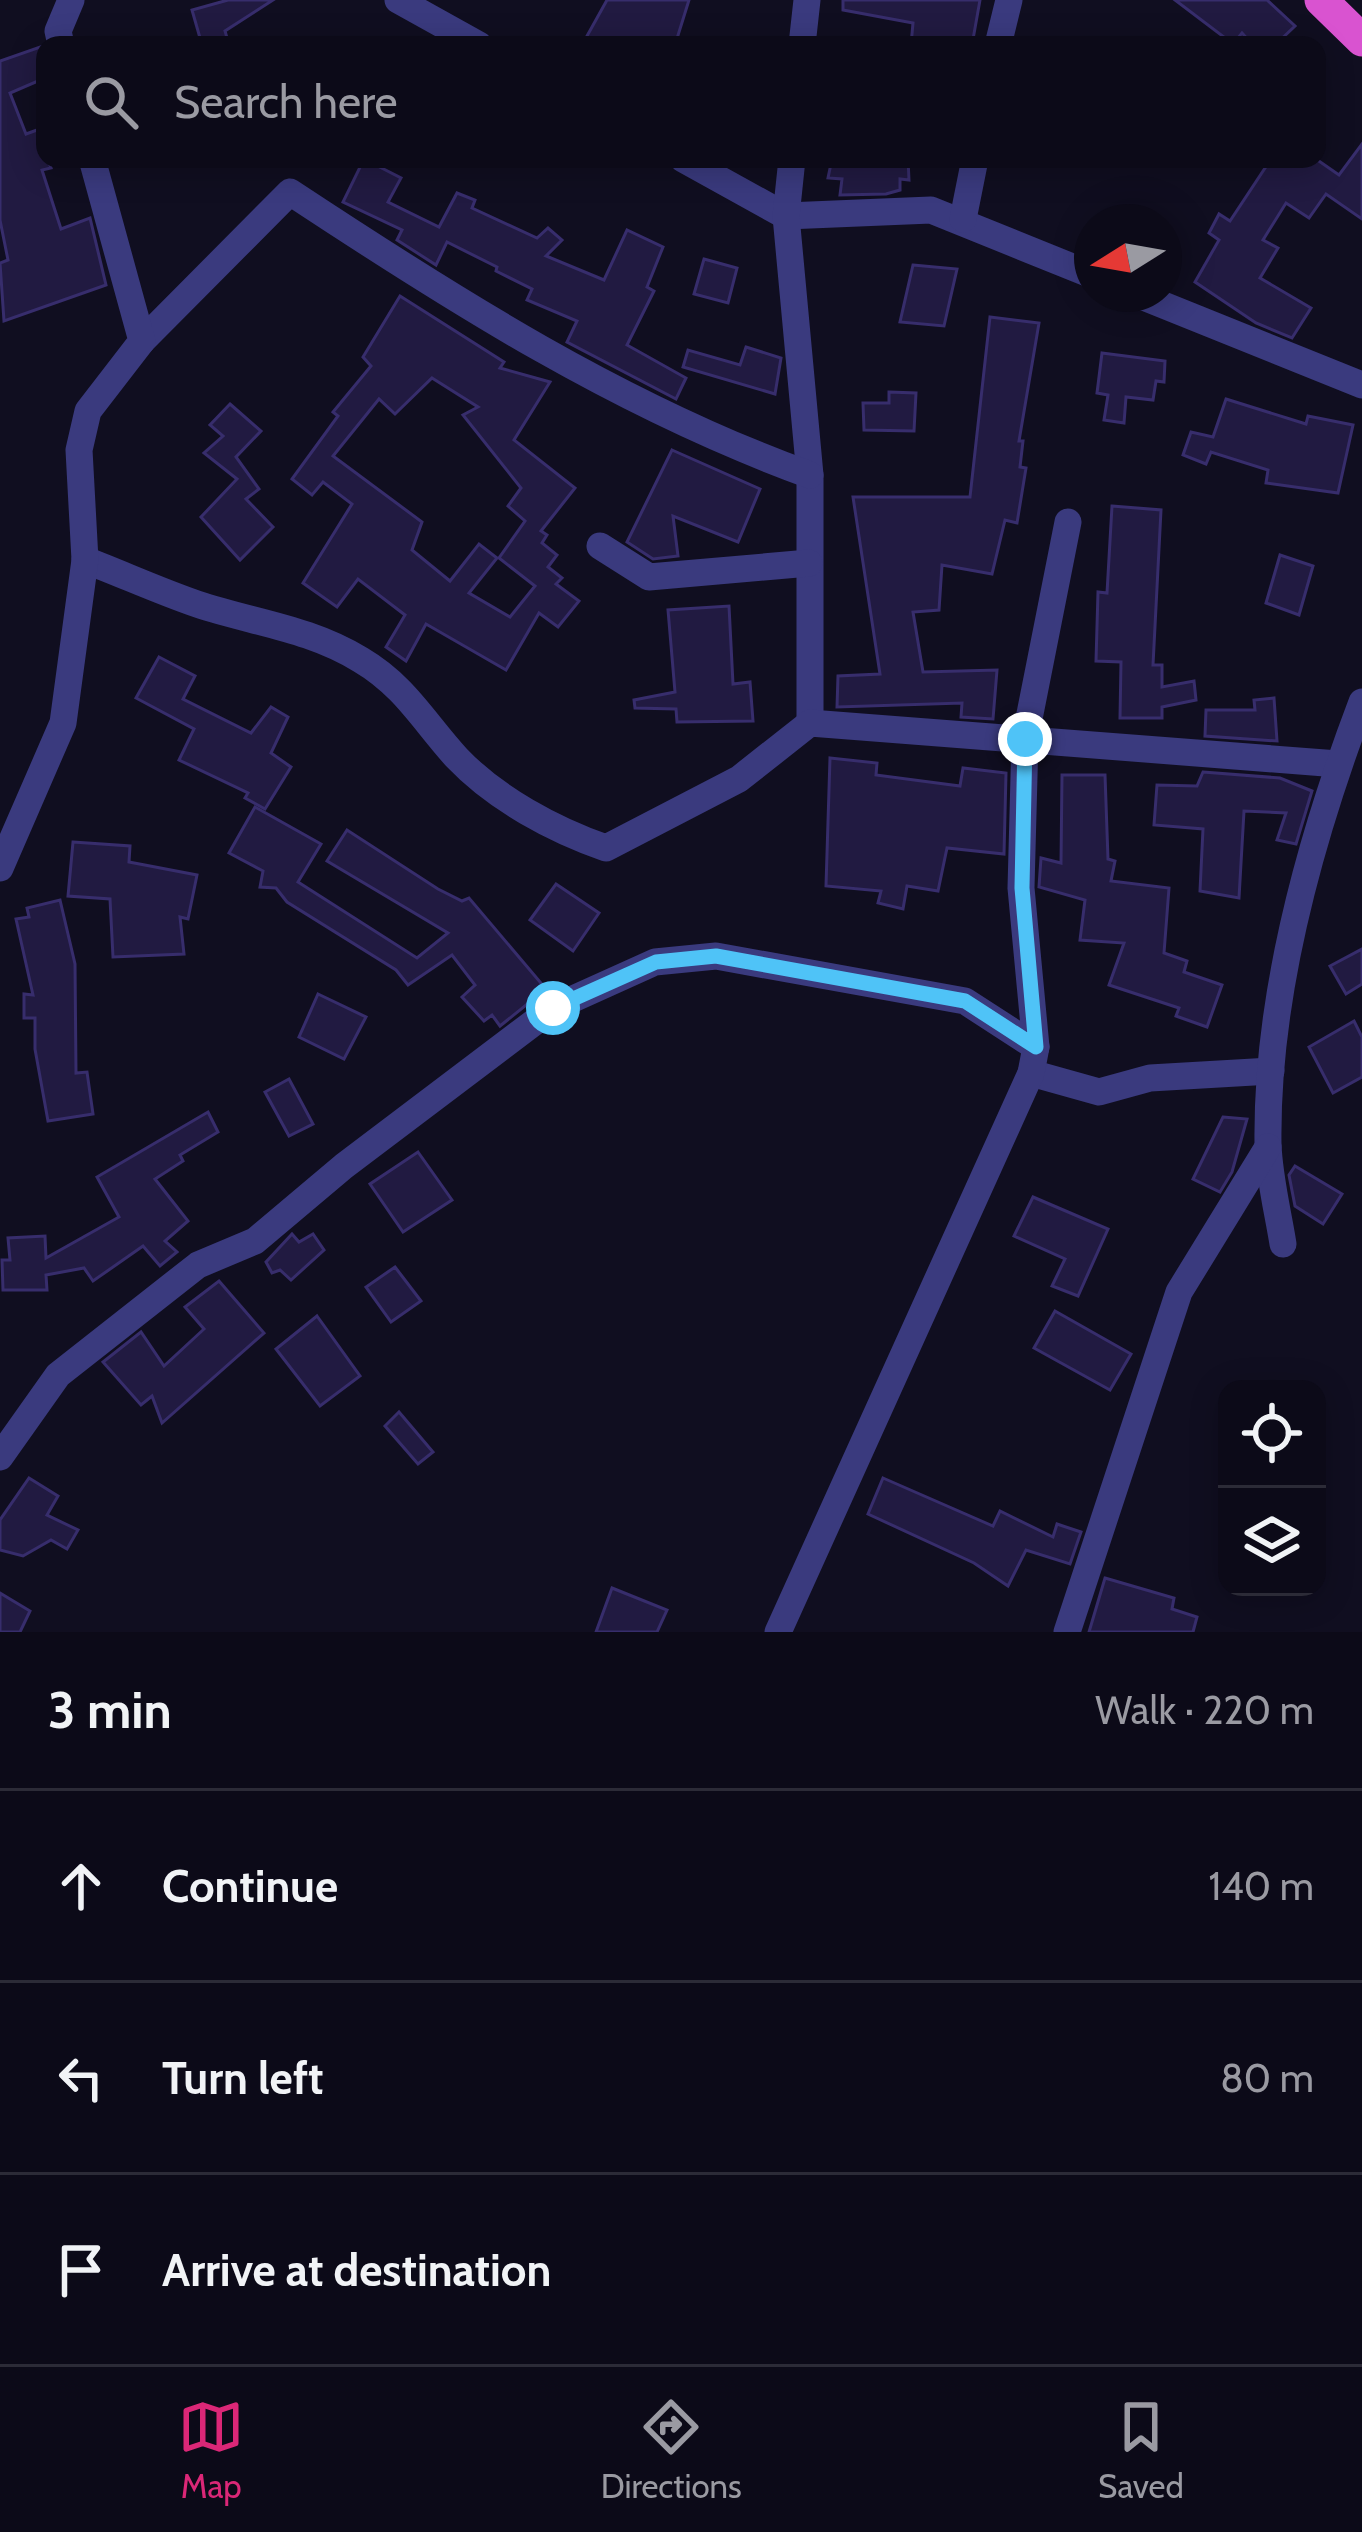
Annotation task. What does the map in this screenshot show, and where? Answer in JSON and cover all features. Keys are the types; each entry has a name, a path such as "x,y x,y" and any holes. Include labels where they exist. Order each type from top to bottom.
{"highway":[{"path":"1321,0 1362,40"}],"street":[{"path":"59,36 71,0"},
{"path":"398,0 463,36"},
{"path":"803,36 807,0"},
{"path":"1000,36 1009,0"},
{"path":"94,168 142,341"},
{"path":"699,168 786,217 931,210 963,218 1074,267"},
{"path":"791,168 786,217 809,475 810,723"},
{"path":"963,218 973,168"},
{"path":"0,868 63,723 85,560 79,450 88,411 142,341 290,192 477,315 714,440 809,475"},
{"path":"1181,312 1362,385"},
{"path":"778,1632 1034,1060 1022,888 1025,739 1068,522"},
{"path":"600,546 649,577 809,563"},
{"path":"85,560 200,605 309,632 344,650 401,686 458,758 507,797 566,834 606,848 739,779 810,723 1338,764"},
{"path":"1283,1244 1268,1147 1271,1071 1292,938 1338,764 1362,702"},
{"path":"0,1456 58,1376 198,1265 255,1241 344,1166 553,1008 656,962 716,956 965,1001 1034,1060 1099,1092 1150,1078 1271,1071"},
{"path":"1067,1632 1179,1292 1268,1147"}],"building":[{"path":"228,0 273,0 225,31 226,36 199,36 192,10"},
{"path":"607,0 689,0 678,36 587,36"},
{"path":"843,0 980,0 974,36 912,36 913,23 843,10"},
{"path":"1175,0 1267,0 1295,26 1284,36 1222,36"},
{"path":"36,48 36,82 10,93 26,134 36,130 36,168 51,168 42,170 61,229 90,218 106,285 4,321 0,263 8,260 0,220 0,61"},
{"path":"1362,144 1362,219 1326,194 1309,218 1286,203 1263,240 1278,248 1260,278 1311,308 1292,338 1256,323 1195,282 1219,240 1209,233 1219,214 1230,221 1265,168 1326,166 1339,175"},
{"path":"360,168 382,168 401,178 388,202 439,227 457,193 475,200 472,208 537,238 548,228 562,240 546,256 604,280 627,230 663,247 647,287 654,291 627,345 686,378 676,399 567,342 577,321 527,300 532,289 496,271 497,267 447,242 436,265 397,240 402,230 343,202"},
{"path":"830,168 908,168 909,180 900,179 900,190 886,194 840,195 842,179 828,178"},
{"path":"704,259 737,268 728,303 694,294"},
{"path":"913,265 957,269 944,326 900,322"},
{"path":"400,296 504,362 500,368 550,382 514,440 575,488 541,531 547,535 542,543 557,555 548,567 562,578 556,584 579,601 558,627 539,613 506,670 426,624 406,661 386,647 405,615 358,579 337,607 303,583 352,504 323,482 312,495 292,479 338,416 333,412 371,366 363,357","holes":["432,378 478,407 463,415 521,488 508,506 525,521 499,558 535,586 510,617 469,593 497,558 479,544 450,581 412,550 422,522 333,456 379,399 395,414"]},
{"path":"990,317 1039,323 1019,441 1023,441 1020,467 1026,468 1017,523 1005,520 992,574 942,565 939,610 913,612 923,672 997,670 993,719 961,717 962,703 837,707 838,676 880,674 853,497 970,497"},
{"path":"746,347 781,358 775,394 683,367 688,350 740,365"},
{"path":"1102,353 1165,361 1164,382 1156,381 1153,400 1126,397 1124,423 1104,420 1108,395 1097,393"},
{"path":"889,392 916,393 914,431 864,430 863,403 889,403"},
{"path":"1226,399 1306,424 1308,416 1353,425 1338,493 1266,483 1268,470 1211,452 1206,464 1183,455 1191,432 1213,437"},
{"path":"230,404 261,431 236,457 259,489 246,499 273,527 240,560 201,517 237,479 204,453 223,436 210,425"},
{"path":"672,450 760,489 738,542 673,516 678,556 653,559 627,542"},
{"path":"1112,506 1161,510 1153,665 1162,665 1162,687 1194,681 1196,700 1162,707 1162,718 1120,718 1121,662 1096,661 1098,592 1107,593"},
{"path":"1280,555 1313,566 1299,615 1266,603"},
{"path":"729,606 733,684 750,682 753,721 677,722 676,709 635,708 634,700 675,692 668,610"},
{"path":"159,657 195,676 183,699 251,733 271,707 288,717 271,753 291,767 265,809 245,798 248,793 179,760 194,729 136,698"},
{"path":"1274,698 1277,741 1205,736 1206,710 1255,710 1254,700"},
{"path":"830,758 877,763 876,775 960,786 963,768 1006,773 1004,854 947,848 938,891 907,886 903,909 878,903 881,891 826,886"},
{"path":"1203,772 1280,778 1312,791 1296,844 1277,840 1286,813 1244,811 1239,898 1200,891 1203,829 1154,825 1157,785 1197,786"},
{"path":"1062,775 1105,775 1108,859 1115,861 1111,881 1169,888 1164,953 1187,961 1184,972 1222,985 1207,1027 1176,1016 1179,1008 1109,985 1124,943 1080,940 1085,900 1039,887 1041,858 1061,863"},
{"path":"255,807 321,844 298,882 417,958 448,933 327,861 347,830 438,889 462,901 469,898 546,989 500,1026 492,1015 484,1021 462,997 475,985 452,955 408,985 396,970 287,902 276,888 260,887 263,871 229,853"},
{"path":"73,842 130,846 129,862 197,875 188,919 180,917 184,954 113,957 110,899 68,896"},
{"path":"556,884 599,913 573,951 530,920"},
{"path":"60,900 75,964 76,1073 87,1072 93,1114 48,1121 35,1049 35,1018 24,1018 24,994 33,995 16,919 29,917 27,908"},
{"path":"1362,949 1362,984 1346,994 1330,966"},
{"path":"318,994 366,1017 344,1059 299,1037"},
{"path":"1354,1021 1362,1037 1362,1077 1333,1093 1309,1047"},
{"path":"289,1079 313,1124 289,1136 265,1092"},
{"path":"208,1112 218,1132 180,1155 183,1161 155,1179 188,1221 165,1241 177,1252 160,1266 143,1246 93,1281 84,1268 46,1275 47,1290 3,1290 2,1260 10,1260 8,1238 45,1236 46,1258 119,1217 97,1177"},
{"path":"1223,1117 1247,1119 1232,1172 1220,1192 1193,1179"},
{"path":"418,1152 452,1200 403,1232 370,1184"},
{"path":"1295,1166 1342,1194 1323,1224 1295,1206 1289,1175"},
{"path":"1033,1197 1108,1229 1078,1296 1052,1286 1065,1259 1014,1236"},
{"path":"292,1234 299,1242 313,1234 324,1250 291,1280 280,1270 272,1273 266,1262"},
{"path":"395,1267 421,1301 391,1322 366,1287"},
{"path":"219,1281 264,1333 162,1423 152,1396 141,1405 103,1362 141,1332 164,1366 204,1329 185,1307"},
{"path":"1055,1311 1131,1354 1110,1390 1034,1348"},
{"path":"317,1316 360,1376 320,1406 276,1349"},
{"path":"399,1412 433,1452 418,1464 385,1426"},
{"path":"29,1478 58,1496 47,1515 78,1530 67,1549 51,1540 23,1556 0,1550 0,1520"},
{"path":"883,1478 993,1526 1000,1511 1053,1537 1057,1524 1081,1532 1070,1564 1026,1550 1008,1586 974,1563 868,1514"},
{"path":"1105,1578 1174,1598 1172,1609 1197,1617 1193,1632 1089,1632"},
{"path":"612,1588 667,1610 657,1632 596,1632"},
{"path":"0,1593 30,1611 20,1632 0,1632"}],"route":[{"path":"553,1008 656,962 716,956 965,1001 1036,1047 1022,888 1025,739"}]}
